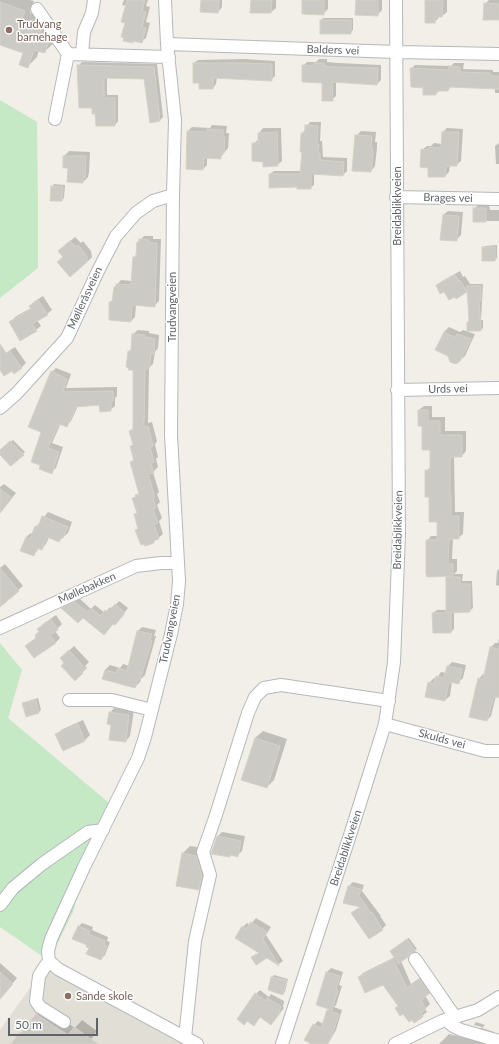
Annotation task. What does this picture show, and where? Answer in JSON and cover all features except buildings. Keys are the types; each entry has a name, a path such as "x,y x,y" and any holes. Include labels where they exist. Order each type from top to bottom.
{"street":[{"path":"82,54 84,32 92,13 94,0"},
{"name":"Trudvangveien","path":"49,962 48,951 51,939 84,867 138,758 152,710 177,604 179,581 171,435 175,120 168,57 165,0"},
{"name":"Breidablikkveien","path":"282,1044 385,724 394,662 399,534 396,0"},
{"path":"37,9 68,54 55,120"},
{"name":"Balders vei","path":"167,44 499,54"},
{"path":"68,54 168,57"},
{"name":"Mølleråsveien","path":"0,408 16,394 67,338 98,270 116,236 136,213 153,201 173,195"},
{"name":"Brages vei","path":"396,197 499,198"},
{"name":"Urds vei","path":"397,390 499,388"},
{"name":"Møllebakken","path":"0,628 136,566 161,563 177,564"},
{"path":"185,1038 196,941 210,875 203,852 248,713 255,697 264,688 281,685 389,701"},
{"path":"69,700 112,700 152,710"},
{"name":"Skulds vei","path":"385,724 485,751 499,751"},
{"path":"0,904 13,888 42,864 88,832 103,830"},
{"path":"416,959 451,1018 453,1026 461,1030 499,1041"},
{"path":"64,1022 40,1007 36,1001 40,976 49,962 58,969 197,1044"},
{"path":"395,1044 451,1018 478,1010 499,997"}],"shaded area":[{"name":"Sande skole","path":"49,961 197,1044 0,1044 0,1030"}],"green space":[{"path":"0,100 37,122 38,268 0,298"},
{"path":"0,643 22,670 8,718 114,807 84,867 73,912 49,961 0,927"}],"place":[{"name":"Trudvang barnehage","path":"9,30"},
{"name":"Sande skole","path":"68,996"}]}
